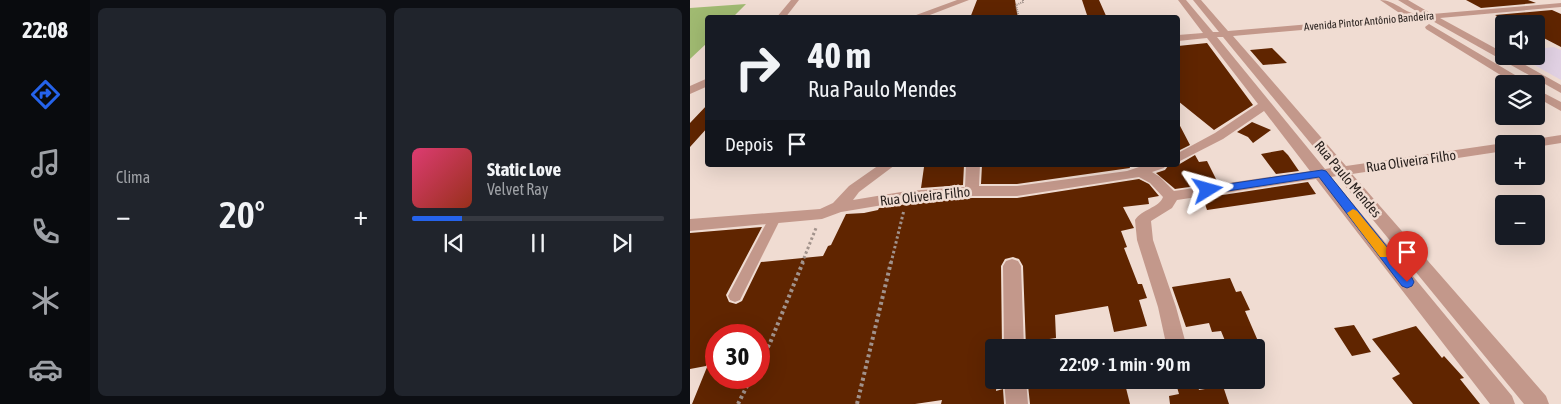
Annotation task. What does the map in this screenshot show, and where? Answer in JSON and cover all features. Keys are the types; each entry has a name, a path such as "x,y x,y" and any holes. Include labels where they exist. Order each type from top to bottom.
{"street":[{"path":"782,15 795,0"},
{"name":"Rua Paulo Mendes","path":"1182,0 1504,404"},
{"name":"Rua Paulo Mendes","path":"1198,0 1456,309 1538,404"},
{"path":"1384,0 1508,75"},
{"path":"1402,0 1561,90"},
{"path":"921,15 961,1"},
{"name":"Avenida Pintor Antônio Bandeira","path":"1180,38 1561,5"},
{"path":"1239,70 1255,69"},
{"path":"691,90 705,83"},
{"path":"1545,97 1561,106"},
{"path":"1180,157 1219,136 1266,104"},
{"path":"1293,137 1310,134"},
{"path":"1545,141 1561,139"},
{"name":"Rua Oliveira Filho","path":"1171,196 1495,148"},
{"path":"838,207 854,189 885,167"},
{"path":"972,191 973,167"},
{"name":"Rua Oliveira Filho","path":"690,225 822,214 838,207 907,196 1017,190 1141,172 1155,167"},
{"path":"1141,172 1155,180 1171,196 1170,202 1165,207 1147,215 1143,220 1145,240 1167,307 1175,339"},
{"path":"1012,266 1014,339"},
{"path":"1431,313 1456,309"},
{"path":"1015,389 1016,404"}],"lane":[{"path":"734,296 775,218"}],"path":[{"path":"1018,15 1016,5 1023,2 1023,0"},
{"path":"857,404 907,196"},
{"path":"770,343 822,214"},
{"path":"738,404 746,389"}],"shaded area":[{"path":"1554,47 1561,50 1561,80 1534,65 1545,65 1545,48"}],"green space":[{"path":"746,4 735,15 705,15 705,45 690,59 690,8"}],"building":[{"path":"977,0 1015,0 1018,15 971,15"},
{"path":"1082,0 1099,0 1106,15 1087,15"},
{"path":"1466,0 1528,0 1536,3 1481,8"},
{"path":"1552,10 1561,14 1561,47 1545,39 1545,15 1495,15"},
{"path":"1207,43 1253,105 1214,130 1180,103 1180,46"},
{"path":"1272,48 1287,63 1263,65 1250,50"},
{"path":"705,107 705,130 690,147 690,123"},
{"path":"1252,122 1271,130 1253,143 1248,137 1237,132"},
{"path":"1180,126 1190,145 1180,150"},
{"path":"1283,150 1299,171 1276,174 1261,154"},
{"path":"1195,155 1199,162 1207,161 1218,183 1175,189 1156,173 1165,170 1167,167 1180,167 1180,164"},
{"path":"924,167 964,167 963,185 921,188"},
{"path":"982,167 1130,168 1017,184 981,184"},
{"path":"1139,179 1149,184 1159,196 1148,198 1149,204 1123,207 1134,228 1121,231 1127,247 1124,248 1138,284 1142,284 1147,298 1139,300 1147,326 1114,332 1108,306 1055,315 1056,338 1026,339 1023,266 1019,259 1013,257 1005,259 1001,266 1002,339 985,339 985,389 996,389 996,391 1003,389 1004,404 941,404 942,400 915,404 692,404 705,372 705,389 770,389 770,324 705,324 705,366 690,369 690,233 762,227 726,295 729,302 736,304 742,301 761,262 823,256 828,246 831,245 846,214 864,213 878,210 879,208 920,202 972,198 1017,198"},
{"path":"1308,182 1316,194 1207,210 1203,198"},
{"path":"1230,278 1236,292 1241,291 1250,310 1245,311 1257,339 1224,339 1221,331 1212,332 1209,323 1186,327 1172,287"},
{"path":"1354,325 1371,352 1352,356 1334,328"},
{"path":"1416,326 1442,358 1444,356 1464,378 1460,379 1480,404 1413,404 1392,378 1400,374 1372,339"},
{"path":"1028,389 1126,389 1130,404 1030,404"},
{"path":"1178,389 1224,389 1229,404 1170,404 1169,396 1179,394"}],"slow traffic":[{"path":"1353,213 1384,253"}],"route":[{"path":"1208,190 1322,174 1407,282"}]}
